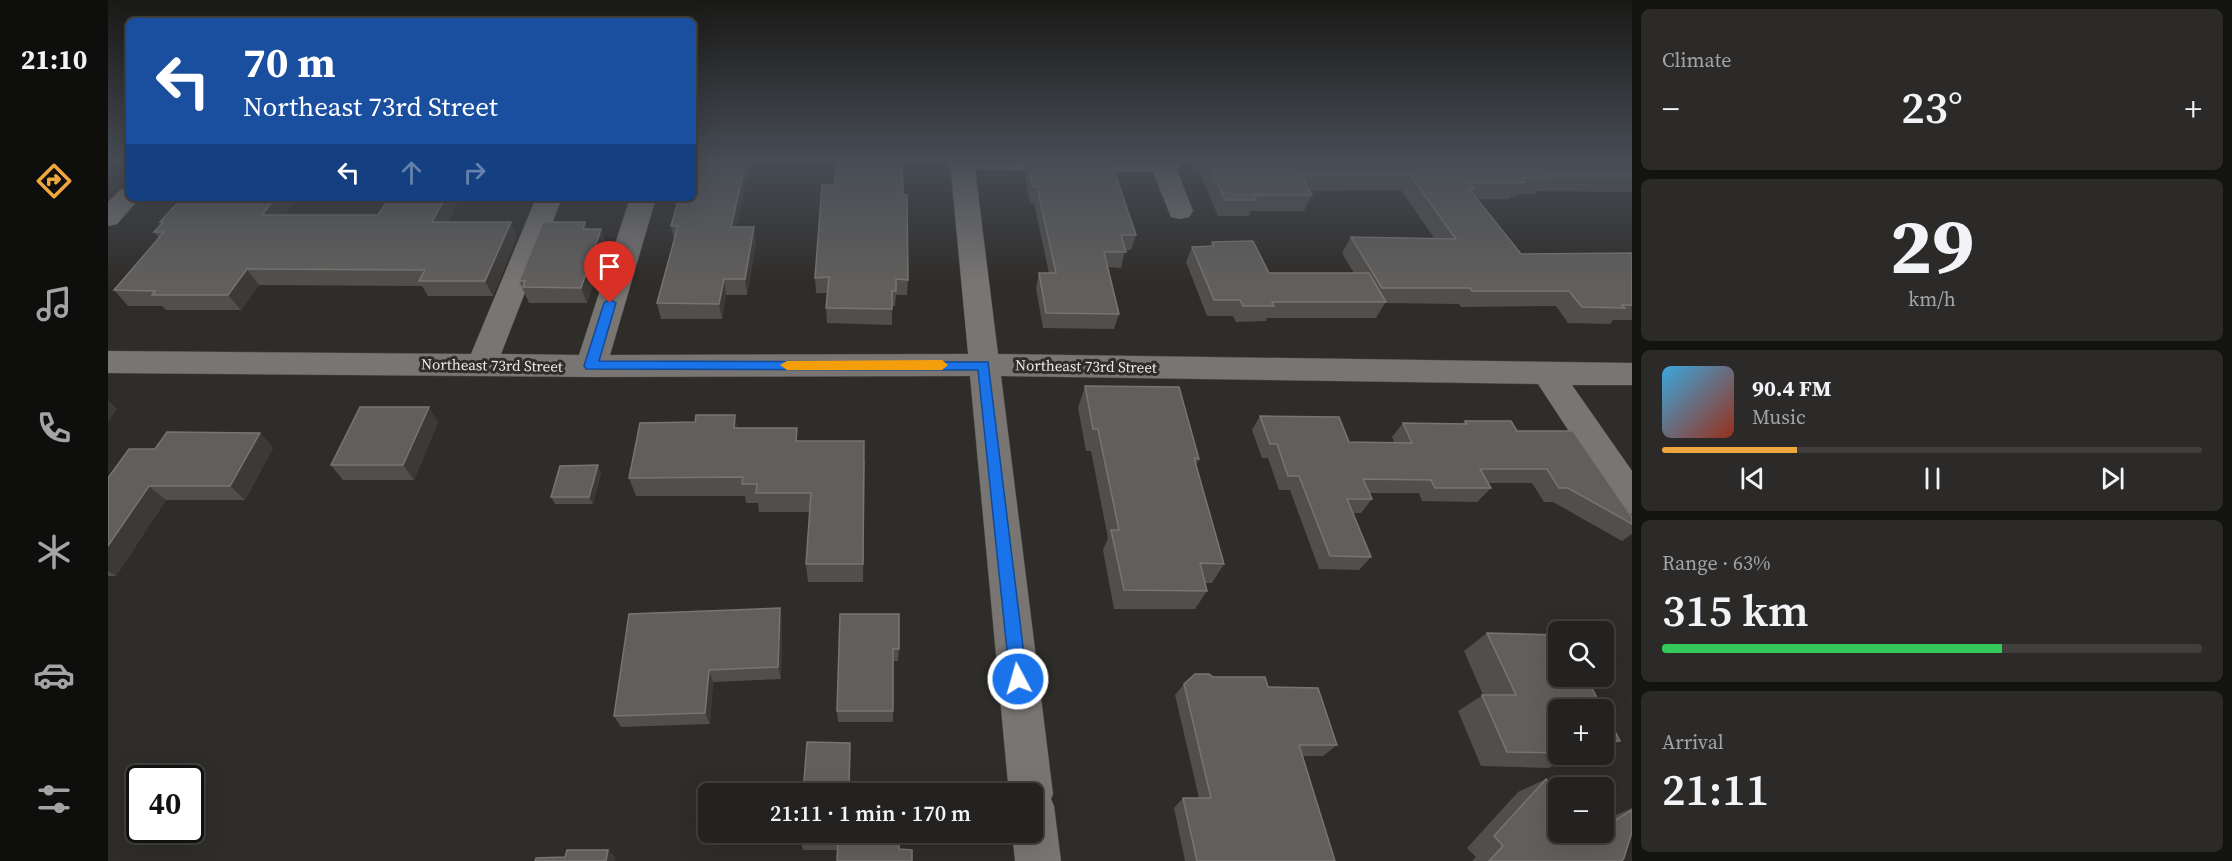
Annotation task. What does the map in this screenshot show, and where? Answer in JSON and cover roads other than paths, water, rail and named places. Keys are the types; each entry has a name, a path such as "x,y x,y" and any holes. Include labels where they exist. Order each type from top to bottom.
{"street":[{"path":"108,218 123,201"},
{"path":"482,364 548,201"},
{"path":"591,366 642,201"},
{"path":"966,201 1030,783"},
{"path":"1177,201 1180,211"},
{"name":"Northeast 73rd Street","path":"108,362 591,366 984,365 1632,374"},
{"path":"1547,373 1632,499"},
{"path":"1036,843 1038,861"}]}
